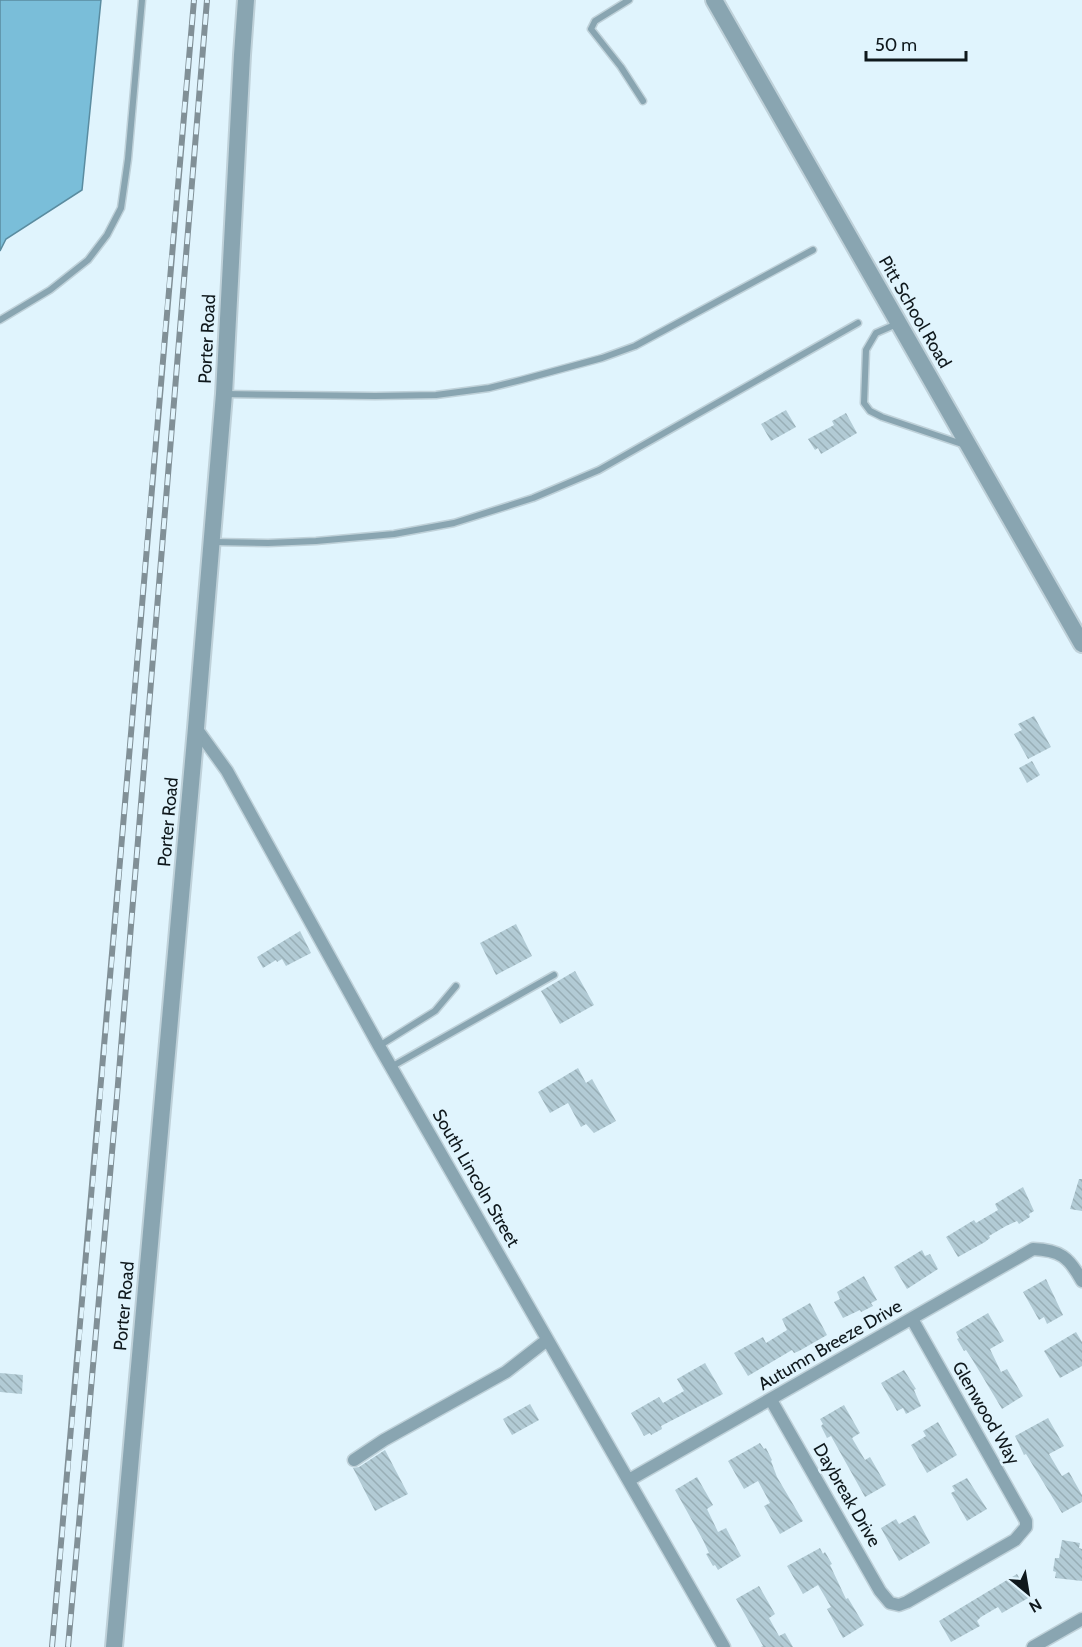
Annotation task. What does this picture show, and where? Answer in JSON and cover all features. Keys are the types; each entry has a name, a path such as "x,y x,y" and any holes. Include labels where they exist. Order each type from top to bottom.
{"street":[{"name":"Porter Road","path":"114,1647 224,394 246,0"},
{"name":"Pitt School Road","path":"714,0 1082,644"},
{"name":"South Lincoln Street","path":"196,728 227,771 379,1046 724,1647"},
{"name":"Autumn Breeze Drive","path":"628,1480 1033,1249 1051,1250 1072,1262 1082,1281"},
{"name":"Glenwood Way","path":"895,1605 908,1602 1015,1540 1026,1527 1022,1513 912,1319"},
{"path":"354,1460 384,1440 506,1371 547,1340"},
{"name":"Daybreak Drive","path":"771,1400 885,1599 895,1605"},
{"path":"1033,1647 1082,1619"}],"lane":[{"path":"0,320 50,290 88,260 107,235 121,208 128,159 142,0"},
{"path":"629,0 595,21 591,29 644,101"},
{"path":"224,394 436,395 489,388 520,381 602,358 635,346 813,250"},
{"path":"211,542 316,541 394,534 454,523 533,498 599,470 858,323"},
{"path":"899,323 876,333 866,350 864,403 870,411 882,417 970,446"},
{"path":"391,1067 554,975"},
{"path":"379,1046 435,1011 456,986"}],"water":[{"path":"0,0 101,0 82,190 6,239 0,251"}],"building":[{"path":"786,410 796,427 771,441 761,424"},
{"path":"846,413 857,433 821,454 818,448 815,450 808,439 834,425 832,421"},
{"path":"1034,716 1051,747 1028,759 1014,734 1022,730 1018,724"},
{"path":"1032,761 1040,775 1027,783 1019,768"},
{"path":"516,924 532,956 496,975 480,943"},
{"path":"300,931 311,953 286,966 282,959 263,968 257,957"},
{"path":"575,971 594,1005 560,1024 541,991"},
{"path":"578,1068 586,1083 592,1079 616,1121 594,1133 586,1124 581,1127 568,1103 550,1113 538,1092"},
{"path":"1079,1179 1082,1179 1082,1211 1070,1209"},
{"path":"1023,1187 1034,1211 1029,1214 1030,1217 1019,1224 1017,1221 1006,1226 989,1236 990,1238 985,1242 958,1257 946,1237 974,1220 976,1223 998,1210 995,1204"},
{"path":"922,1250 925,1256 930,1254 938,1269 907,1289 894,1267"},
{"path":"864,1276 877,1300 871,1303 873,1306 843,1318 834,1302 840,1299 837,1292"},
{"path":"1046,1279 1063,1315 1047,1324 1044,1317 1039,1320 1023,1292"},
{"path":"810,1303 827,1335 799,1351 794,1353 792,1350 748,1376 734,1353 763,1337 766,1343 787,1330 782,1319"},
{"path":"988,1313 1004,1341 990,1349 1001,1372 1007,1369 1023,1396 1002,1409 972,1359 957,1339 959,1338 956,1332"},
{"path":"1076,1332 1082,1342 1082,1366 1060,1378 1044,1351"},
{"path":"705,1363 723,1394 661,1426 662,1429 651,1435 650,1433 644,1436 631,1413 659,1397 663,1403 684,1391 677,1379"},
{"path":"904,1370 916,1389 914,1390 921,1406 906,1414 903,1408 897,1411 881,1383"},
{"path":"0,1373 23,1375 22,1394 0,1392"},
{"path":"530,1404 539,1420 512,1435 503,1419"},
{"path":"844,1405 860,1433 852,1438 865,1460 870,1457 886,1485 865,1497 831,1436 827,1438 821,1426 823,1424 820,1419"},
{"path":"1048,1418 1064,1446 1049,1454 1062,1476 1069,1472 1082,1495 1082,1502 1062,1513 1026,1454 1024,1455 1015,1436"},
{"path":"938,1422 957,1455 927,1473 911,1445 926,1436 923,1431"},
{"path":"760,1443 764,1449 766,1448 777,1477 803,1521 780,1534 764,1506 770,1503 758,1481 744,1489 728,1461"},
{"path":"385,1450 408,1494 375,1511 353,1468 359,1467"},
{"path":"697,1477 713,1505 707,1509 718,1532 726,1528 741,1556 718,1570 706,1554 709,1553 703,1540 675,1490"},
{"path":"967,1478 987,1509 967,1521 951,1493 955,1491 952,1486"},
{"path":"915,1515 930,1543 899,1561 881,1528 896,1519 899,1524"},
{"path":"1062,1540 1080,1543 1082,1581 1055,1578 1056,1572 1053,1571 1055,1558 1059,1558"},
{"path":"820,1548 832,1564 830,1565 846,1599 848,1598 864,1625 843,1638 827,1609 831,1607 818,1585 803,1594 787,1566"},
{"path":"1017,1574 1030,1597 1002,1613 998,1607 977,1621 980,1626 951,1642 939,1621"},
{"path":"759,1586 775,1614 769,1618 779,1636 785,1633 793,1647 761,1647 763,1646 736,1599"}],"railway":[{"path":"52,1647 194,0"},
{"path":"68,1647 117,1096 207,0"}]}
